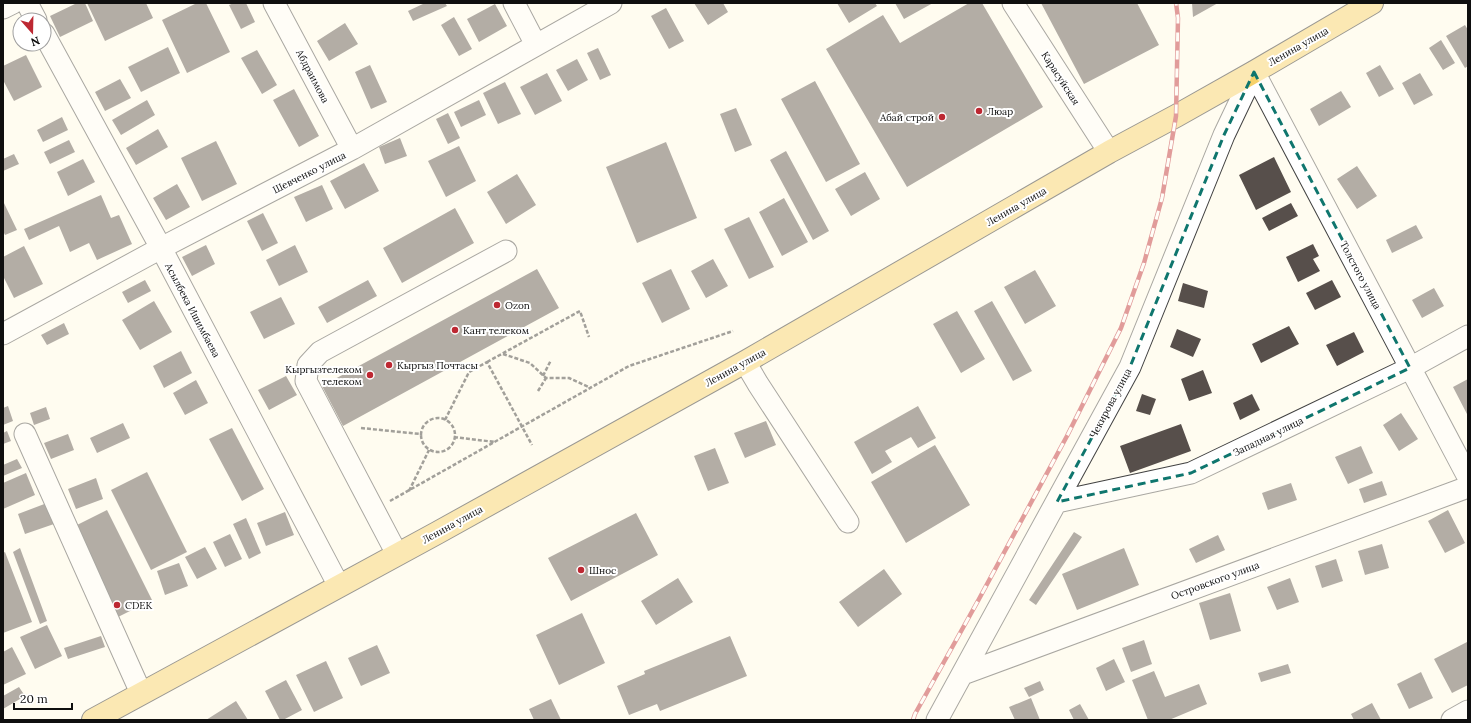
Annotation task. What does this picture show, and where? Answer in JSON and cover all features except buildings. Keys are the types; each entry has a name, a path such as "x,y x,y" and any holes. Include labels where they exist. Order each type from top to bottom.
{"main road":[{"name":"Ленина улица","path":"93,720 745,362 1109,152 1254,72 1372,3"}],"street":[{"path":"3,8 13,3"},
{"path":"27,3 32,12"},
{"name":"Абдраимова","path":"274,3 352,149"},
{"path":"514,3 536,45"},
{"name":"Шевченко улица","path":"3,334 161,248 352,149 611,3"},
{"name":"Карасуйская","path":"1013,3 1109,152"},
{"name":"Асылбека Ишимбаева","path":"52,49 161,248 339,586"},
{"name":"Толстого улица","path":"1254,72 1468,477"},
{"name":"Чекирова улица","path":"937,720 1130,367 1224,135 1254,72"},
{"path":"397,554 306,381 308,365 320,352 506,251"},
{"name":"Западная улица","path":"1057,502 1191,473 1410,368 1468,336"},
{"path":"745,362 848,522"},
{"path":"25,434 141,693"},
{"name":"Островского улица","path":"963,674 1468,487"},
{"path":"1452,720 1468,711"}],"path":[{"path":"445,420 469,372 580,310 589,337"},
{"path":"374,510 629,366 733,331"},
{"path":"502,353 530,363 546,378 569,378 591,388"},
{"path":"543,376 551,360"},
{"path":"487,362 532,445"},
{"path":"538,391 546,378"},
{"path":"437,418 450,423 453,429 454,438 449,448 443,451 435,452 427,449 422,442 420,434 423,426 429,420 437,418"},
{"path":"361,428 420,434"},
{"path":"454,438 496,442"},
{"path":"409,491 430,450"}],"highlighted area":[{"path":"1254,72 1410,368 1191,473 1057,502 1130,367 1224,135"}],"railway":[{"path":"913,720 1067,436 1121,328 1144,263 1162,198 1176,116 1178,18 1176,3"}],"place":[{"name":"Люар","path":"979,111"},
{"name":"Абай строй","path":"942,117"},
{"name":"Ozon","path":"497,305"},
{"name":"Кант телеком","path":"455,330"},
{"name":"Кыргыз Почтасы","path":"389,365"},
{"name":"Кыргызтелеком телеком","path":"370,375"},
{"name":"Шнос","path":"581,570"},
{"name":"CDEK","path":"117,605"}]}
